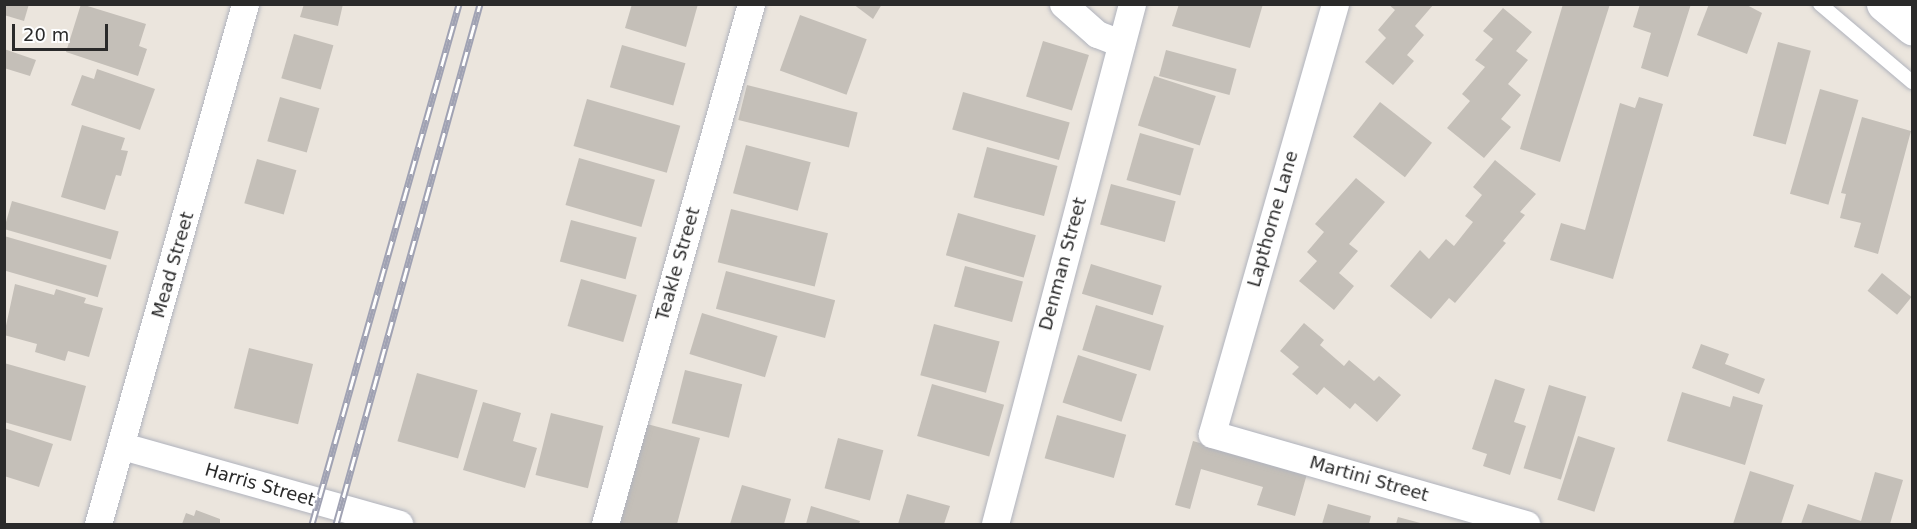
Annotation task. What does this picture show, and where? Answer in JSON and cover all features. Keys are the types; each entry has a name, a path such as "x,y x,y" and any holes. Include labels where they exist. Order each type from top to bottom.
{"main road":[{"path":"1883,4 1912,28"}],"street":[{"name":"Mead Street","path":"98,525 245,4"},
{"name":"Teakle Street","path":"605,525 751,4"},
{"path":"1063,4 1097,34 1121,43"},
{"name":"Denman Street","path":"995,525 1132,4"},
{"name":"Lapthorne Lane","path":"1212,434 1335,4"},
{"name":"Martini Street","path":"1212,434 1526,525"},
{"name":"Harris Street","path":"122,446 392,524"}],"lane":[{"path":"1820,4 1912,81"}],"building":[{"path":"4,4 29,4 24,21 4,15"},
{"path":"81,4 146,24 139,46 147,49 138,76 66,52"},
{"path":"304,4 343,4 338,26 300,17"},
{"path":"632,4 698,4 686,47 625,28"},
{"path":"853,4 882,4 873,19"},
{"path":"1179,4 1263,4 1250,48 1172,26"},
{"path":"1388,4 1434,4 1415,26 1424,35 1407,55 1414,61 1393,85 1365,62 1386,38 1378,30 1395,10"},
{"path":"1563,4 1610,4 1560,162 1520,149"},
{"path":"1640,4 1691,4 1668,77 1641,68 1651,33 1633,27"},
{"path":"1709,4 1745,4 1762,13 1747,54 1697,35"},
{"path":"1503,8 1532,32 1516,51 1528,60 1508,84 1521,95 1501,119 1511,127 1484,158 1447,128 1470,101 1462,94 1485,67 1475,60 1493,39 1483,31"},
{"path":"800,15 867,39 847,95 780,70"},
{"path":"294,34 333,45 321,90 281,78"},
{"path":"1043,41 1089,55 1072,110 1026,96"},
{"path":"1778,42 1811,51 1786,144 1753,136"},
{"path":"622,45 685,63 673,105 610,87"},
{"path":"4,49 36,60 30,76 4,68"},
{"path":"1166,50 1237,69 1230,95 1159,76"},
{"path":"97,69 155,89 140,130 71,105 82,75 94,79"},
{"path":"1154,76 1216,96 1200,146 1138,125"},
{"path":"747,85 858,113 849,148 738,120"},
{"path":"1820,89 1858,100 1828,205 1790,194"},
{"path":"963,92 1070,123 1059,160 952,129"},
{"path":"280,97 319,108 307,153 267,141"},
{"path":"1639,97 1663,104 1613,279 1550,260 1561,223 1585,230 1620,103 1635,108"},
{"path":"587,99 680,126 667,173 573,146"},
{"path":"1380,102 1432,143 1405,177 1353,137"},
{"path":"1862,117 1911,131 1878,254 1854,247 1861,223 1840,218 1846,194 1841,193"},
{"path":"82,125 125,138 121,150 128,151 121,176 116,175 105,210 61,197"},
{"path":"1140,133 1194,148 1180,196 1126,180"},
{"path":"746,145 811,162 798,211 733,193"},
{"path":"987,147 1058,166 1044,216 974,197"},
{"path":"579,158 655,180 641,227 565,205"},
{"path":"257,159 296,170 284,215 244,203"},
{"path":"1495,160 1536,194 1520,212 1525,215 1503,241 1506,243 1455,303 1449,298 1431,319 1390,286 1420,250 1429,259 1446,239 1454,246 1473,222 1465,216 1482,195 1473,187"},
{"path":"1356,178 1385,202 1349,244 1358,251 1339,273 1354,286 1334,310 1299,281 1317,261 1307,252 1324,232 1315,224"},
{"path":"1111,184 1176,201 1165,242 1100,225"},
{"path":"12,201 119,232 111,259 4,229"},
{"path":"731,209 828,233 815,287 718,262"},
{"path":"958,213 1036,235 1024,278 946,255"},
{"path":"571,220 637,238 626,279 560,262"},
{"path":"4,236 107,265 98,297 4,270"},
{"path":"1091,264 1162,286 1153,315 1082,294"},
{"path":"965,266 1023,282 1012,322 954,307"},
{"path":"726,271 835,300 825,338 716,309"},
{"path":"1882,273 1912,297 1897,315 1868,291"},
{"path":"581,279 637,295 623,342 567,326"},
{"path":"15,284 54,295 56,289 86,298 84,303 103,308 89,357 68,351 65,361 35,352 37,344 4,335"},
{"path":"1096,305 1164,326 1150,371 1082,350"},
{"path":"702,313 778,336 765,377 689,354"},
{"path":"1304,323 1324,340 1320,345 1344,366 1349,360 1374,381 1379,376 1401,395 1377,422 1355,403 1350,409 1324,387 1317,395 1292,374 1299,367 1280,351"},
{"path":"934,324 1000,342 986,393 920,375"},
{"path":"1701,344 1729,354 1725,364 1765,379 1759,394 1692,368"},
{"path":"249,348 313,364 298,424 234,408"},
{"path":"1078,355 1137,374 1122,422 1063,403"},
{"path":"4,363 86,386 71,441 4,422"},
{"path":"685,370 742,384 729,438 672,423"},
{"path":"417,373 478,390 458,459 397,441"},
{"path":"1495,379 1525,389 1514,422 1526,426 1510,475 1483,466 1487,454 1472,449"},
{"path":"932,384 1004,405 989,457 917,436"},
{"path":"1549,385 1586,396 1561,480 1524,468"},
{"path":"1682,392 1730,407 1733,396 1763,405 1745,465 1667,441"},
{"path":"483,402 521,413 513,441 537,448 525,488 463,470"},
{"path":"551,413 603,426 588,488 536,475"},
{"path":"1057,415 1126,435 1114,478 1045,458"},
{"path":"647,424 700,438 677,524 620,524"},
{"path":"4,428 53,444 39,487 4,476"},
{"path":"1578,436 1615,448 1594,512 1557,500"},
{"path":"838,438 883,450 870,500 825,488"},
{"path":"1193,441 1307,474 1295,516 1257,505 1263,487 1201,469 1190,509 1175,505"},
{"path":"1750,471 1794,485 1781,524 1733,524"},
{"path":"1875,472 1903,480 1890,524 1801,524 1808,504 1861,521"},
{"path":"742,485 791,499 784,524 730,524"},
{"path":"907,494 950,506 944,524 898,524"},
{"path":"1328,504 1371,516 1369,524 1322,524"},
{"path":"811,506 860,521 859,524 806,524"},
{"path":"196,510 220,519 220,524 182,524 186,513 194,516"},
{"path":"1398,517 1424,524 1396,524"}],"railway":[{"path":"312,524 459,4"},
{"path":"336,524 480,4"}]}
